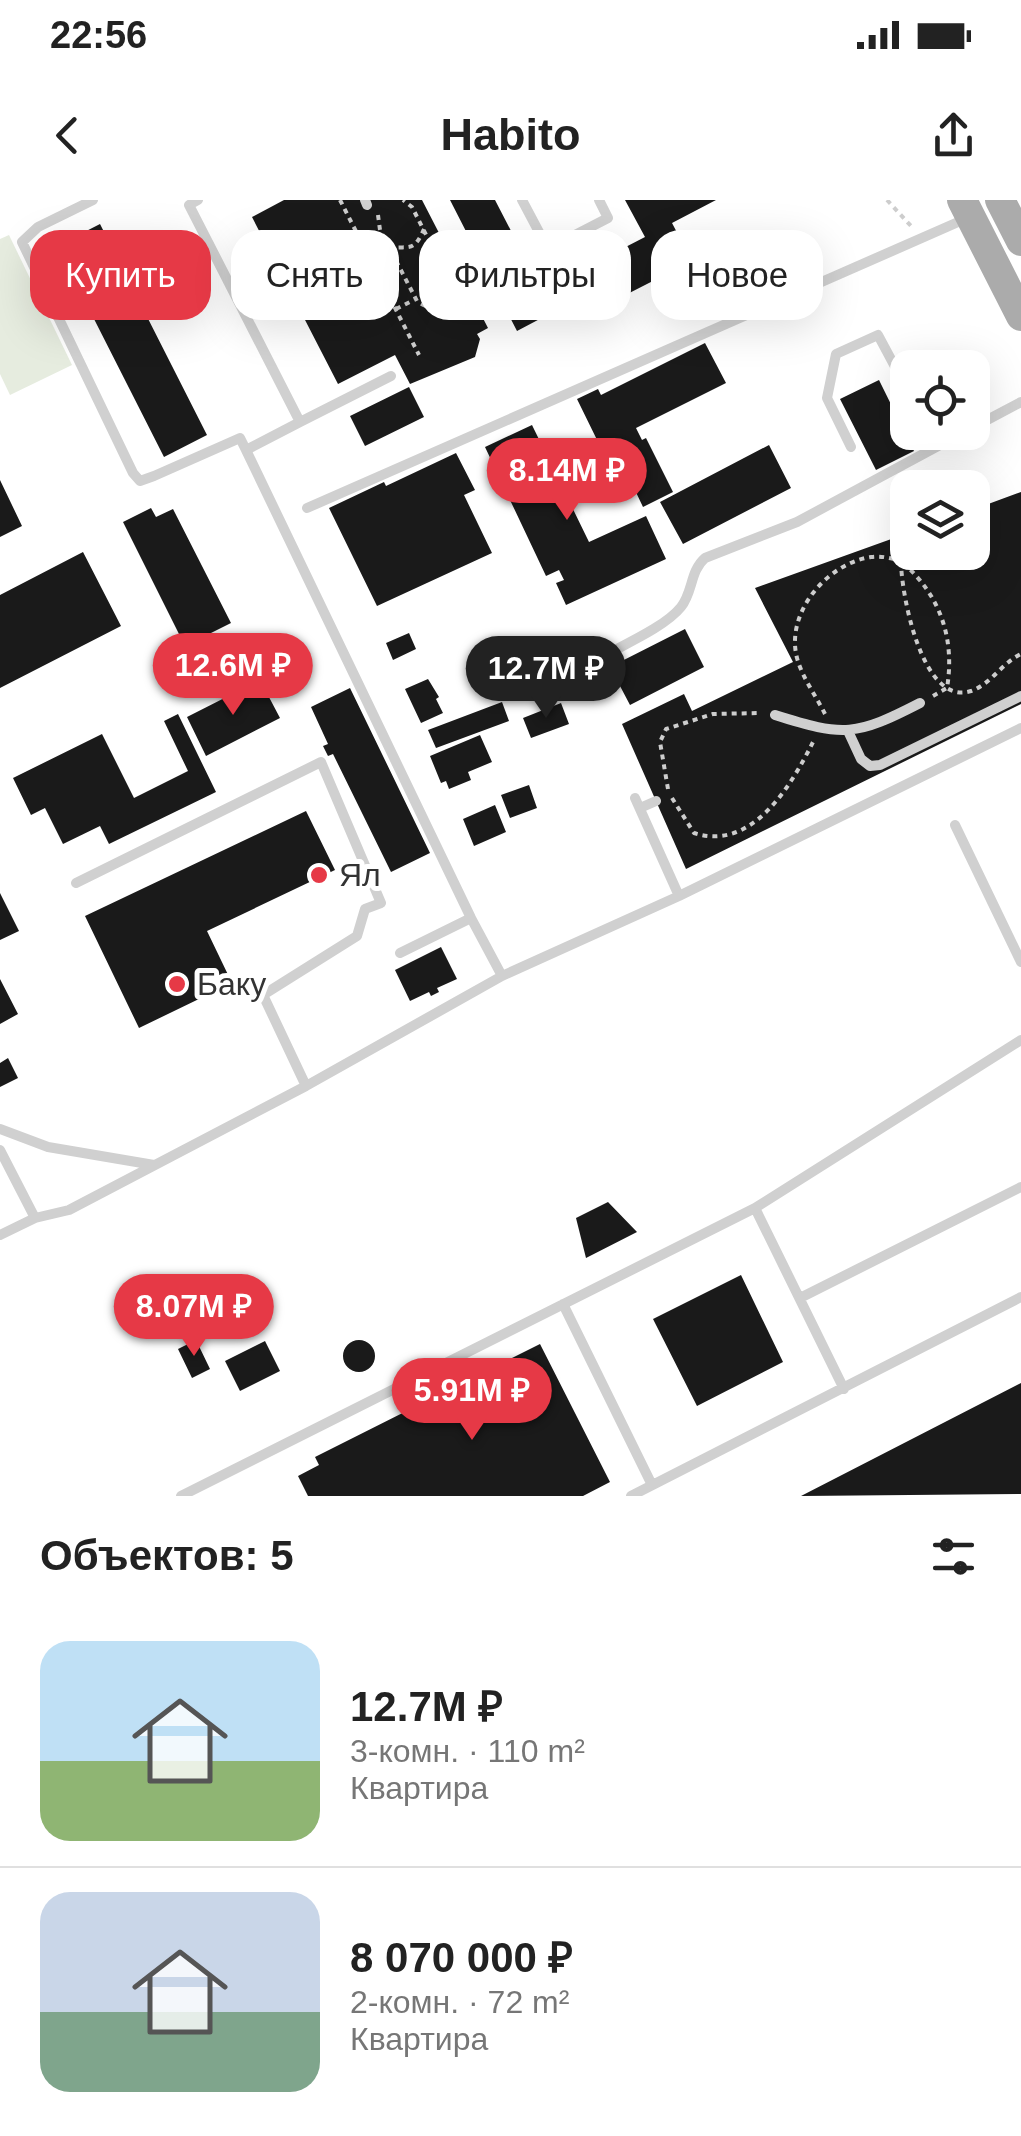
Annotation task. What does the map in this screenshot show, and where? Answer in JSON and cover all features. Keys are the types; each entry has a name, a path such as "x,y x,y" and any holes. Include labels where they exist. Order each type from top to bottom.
{"main road":[{"path":"1000,200 1021,241"},
{"path":"966,208 1021,316"}],"lane":[{"path":"94,200 38,227 22,242 133,473 140,481 240,438 502,976"},
{"path":"522,200 548,250 608,218 599,200"},
{"path":"191,202 300,422"},
{"path":"306,508 923,238 966,208"},
{"path":"851,447 827,398 836,354 878,335 890,358"},
{"path":"246,450 390,376"},
{"path":"990,418 1021,402"},
{"path":"600,658 677,612 689,594 695,570 705,558 796,522 932,450"},
{"path":"848,731 866,764 880,765 1021,696"},
{"path":"775,716 819,729 848,731 875,726 920,703"},
{"path":"0,1235 36,1218 68,1210 306,1086 502,976 679,896 1021,728"},
{"path":"76,884 321,762 381,903 365,909 357,936 263,996 306,1086"},
{"path":"656,800 638,803 679,896"},
{"path":"955,824 1021,962"},
{"path":"400,954 471,918"},
{"path":"182,1496 755,1208 1021,1040"},
{"path":"0,1129 48,1146 155,1165"},
{"path":"0,1150 36,1218"},
{"path":"800,1298 1021,1187"},
{"path":"755,1208 844,1390"},
{"path":"632,1496 1021,1297"},
{"path":"563,1304 652,1486"}],"path":[{"path":"340,200 356,230"},
{"path":"399,266 423,306 437,307 448,299 452,288 412,207 403,200"},
{"path":"888,200 923,238"},
{"path":"370,205 380,230"},
{"path":"399,249 413,246 424,229"},
{"path":"399,308 416,299"},
{"path":"399,315 420,355"},
{"path":"834,731 798,658 798,625 804,606 820,583 851,562 881,556 890,558"},
{"path":"902,570 909,622 927,662 947,688 956,692 974,690 999,667 1021,654"},
{"path":"910,570 926,586 943,618 950,653 947,688"},
{"path":"775,716 743,711 713,714 672,726 662,734 665,780 694,833 724,836 752,824 788,786 819,729"}],"shaded area":[{"path":"9,235 30,278 30,320 50,320 72,365 10,395 0,374 0,239"}],"building":[{"path":"284,200 422,200 437,230 419,230 419,320 484,320 488,328 477,334 480,339 475,357 410,384 395,355 338,384 305,320 399,320 399,230 259,230 252,217"},
{"path":"450,200 495,200 511,230 465,230"},
{"path":"625,200 716,200 672,223 676,230 651,230 651,282 631,292 631,244 645,237"},
{"path":"95,320 149,320 207,435 164,457"},
{"path":"511,320 538,320 517,331"},
{"path":"705,343 726,383 636,428 642,440 646,438 673,492 643,507 611,440 600,446 577,399 598,389 601,395"},
{"path":"879,380 890,402 890,450 914,451 876,470 840,399"},
{"path":"409,387 424,417 365,446 350,416"},
{"path":"532,425 589,542 646,516 666,559 566,605 556,583 564,580 559,570 546,576 485,447"},
{"path":"769,445 791,488 683,544 660,502"},
{"path":"456,453 475,490 464,495 492,553 377,606 329,508"},
{"path":"0,480 22,526 0,537"},
{"path":"1021,492 1021,704 686,869 622,724 684,694 692,711 793,662 755,588 890,539 890,570 990,570 990,503"},
{"path":"151,508 156,517 173,509 231,623 185,646 123,522"},
{"path":"83,552 121,626 0,688 0,595"},
{"path":"685,629 704,667 630,705 610,667"},
{"path":"409,633 416,649 393,660 386,643"},
{"path":"428,679 443,713 421,723 405,689"},
{"path":"260,680 280,718 206,756 187,717"},
{"path":"350,688 430,853 391,872 333,754 328,756 323,746 328,744 311,707"},
{"path":"502,702 509,721 436,748 428,730"},
{"path":"561,703 569,724 531,738 523,718"},
{"path":"178,714 216,792 109,844 100,826 63,844 45,808 31,815 13,778 102,734 134,798 188,771 164,721"},
{"path":"480,735 492,762 468,772 471,780 449,789 446,781 441,783 430,756"},
{"path":"529,785 537,808 510,818 501,795"},
{"path":"495,805 506,832 474,846 463,819"},
{"path":"306,811 335,870 207,931 232,983 139,1028 85,916"},
{"path":"0,893 19,931 0,940"},
{"path":"441,947 457,979 437,988 439,992 431,996 429,992 410,1001 395,970"},
{"path":"0,979 18,1014 0,1024"},
{"path":"8,1058 18,1078 0,1087 0,1063"},
{"path":"608,1202 637,1232 586,1258 576,1218"},
{"path":"741,1275 783,1362 697,1406 653,1319"},
{"path":"196,1340 210,1369 192,1378 178,1349"},
{"path":"359,1340 371,1344 375,1356 371,1368 359,1372 347,1368 343,1356 347,1344"},
{"path":"265,1341 280,1371 240,1391 225,1361"},
{"path":"540,1344 610,1482 583,1496 308,1496 298,1476 319,1465 315,1457"},
{"path":"1021,1383 1021,1494 801,1496"}],"place":[{"name":"Ял","path":"319,875"},
{"name":"Баку","path":"177,984"}]}
